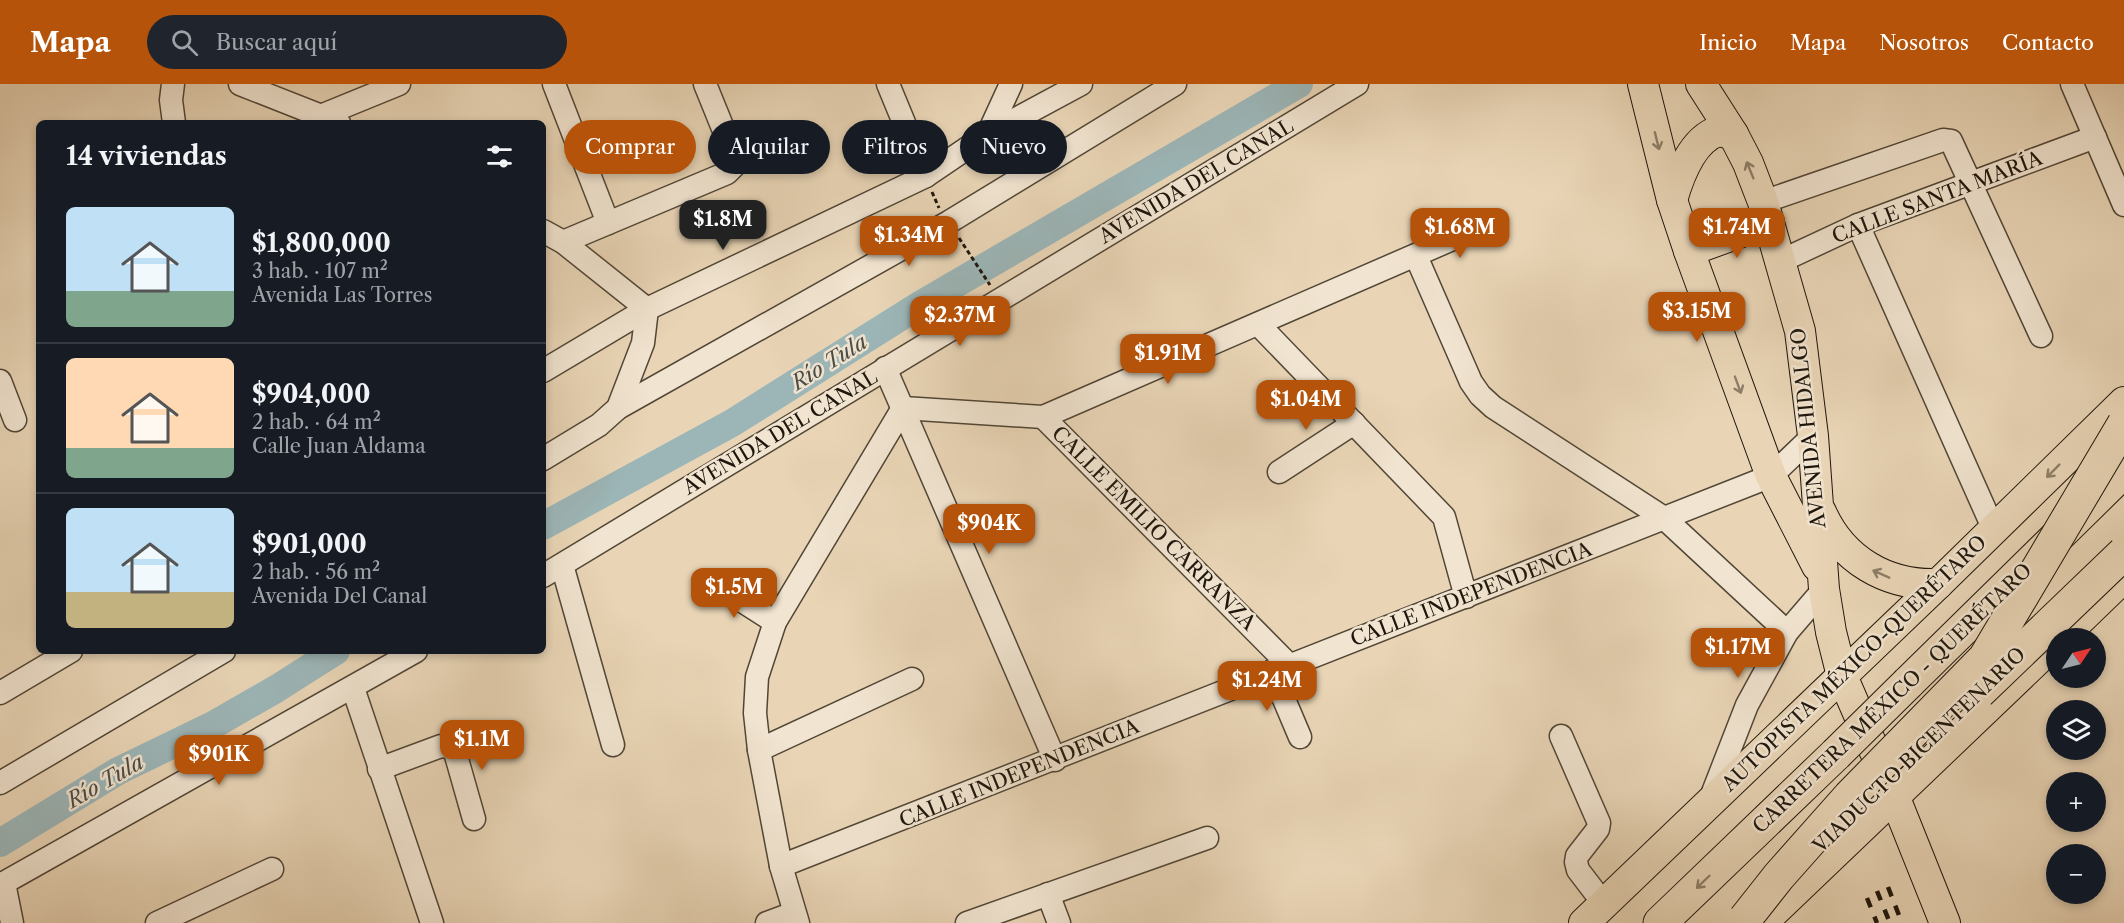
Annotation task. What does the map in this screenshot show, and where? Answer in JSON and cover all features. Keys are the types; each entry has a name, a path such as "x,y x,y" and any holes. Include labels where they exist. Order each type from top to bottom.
{"highway":[{"path":"1749,922 1779,876 1850,796 1985,658 2109,427"},
{"name":"CARRETERA MÉXICO - QUERÉTARO","path":"1690,923 2124,471"},
{"name":"CARRETERA MÉXICO - QUERÉTARO","path":"1915,691 2124,502"},
{"name":"VIADUCTO BICENTENARIO","path":"1749,922 2043,629 2124,553"},
{"name":"CARRETERA MÉXICO - QUERÉTARO","path":"1660,923 1844,761"}],"main road":[{"name":"AVENIDA HIDALGO","path":"1643,84 1672,200 1689,250 1771,476 1823,583"},
{"name":"AVENIDA HIDALGO","path":"1701,84 1733,134 1748,163 1766,212 1800,331 1813,436 1823,583 1831,632 1842,676 1895,798 1945,923"},
{"path":"1672,200 1684,168 1706,138 1718,130 1733,134"},
{"path":"1689,250 1766,212"},
{"name":"AUTOPISTA MÉXICO-QUERÉTARO","path":"1594,913 1994,530 2109,427 2124,402"},
{"path":"2109,427 2124,411"},
{"path":"1818,506 1837,540 1854,558 1867,567 1894,579 1923,585 1938,584"},
{"path":"2071,628 2124,577"},
{"path":"1749,922 1895,798 2046,652"}],"street":[{"path":"173,84 171,100 174,120"},
{"path":"240,84 331,119 399,84"},
{"path":"554,84 608,223"},
{"path":"563,242 728,173 735,165 733,153 705,84"},
{"path":"888,84 926,176"},
{"path":"1014,120 1081,84"},
{"path":"546,457 599,425 618,408 949,222 1175,84"},
{"name":"AVENIDA DEL CANAL","path":"552,571 1357,84"},
{"path":"2072,84 2124,205"},
{"path":"993,120 1003,90"},
{"name":"CALLE SANTA MARÍA","path":"1781,261 1858,225 2095,137"},
{"path":"1766,212 1943,140 1951,141 2041,336"},
{"path":"546,369 647,309 926,176 960,153"},
{"path":"903,408 1043,417 1487,224"},
{"path":"1858,225 1994,530"},
{"path":"546,233 563,242 647,309"},
{"path":"1416,256 1471,382 1480,395 1494,407 1664,518 1787,632"},
{"path":"618,408 642,343 647,309"},
{"path":"1258,324 1444,518 1466,597"},
{"path":"885,368 1055,760"},
{"path":"0,381 15,420"},
{"path":"766,923 796,918 781,866 759,750 755,713 757,677 775,622 903,408"},
{"name":"CALLE EMILIO CARRANZA","path":"1043,417 1281,668 1300,737"},
{"path":"1279,472 1354,423"},
{"name":"CALLE INDEPENDENCIA","path":"781,866 1055,760 1281,668 1771,476 1813,436"},
{"path":"552,571 613,745"},
{"path":"714,583 775,622"},
{"path":"1708,802 1747,705 1787,632 1823,583"},
{"path":"0,693 66,654"},
{"path":"0,783 219,654"},
{"path":"12,923 2,884 411,654"},
{"path":"759,750 912,679"},
{"path":"353,688 432,923"},
{"path":"1561,736 1599,823 1598,829 1577,856 1576,862 1594,913"},
{"path":"379,769 441,746 450,747 455,752 474,819"},
{"path":"967,923 1207,838"},
{"path":"157,923 184,917 272,869"},
{"path":"1048,894 1059,923"}],"path":[{"path":"949,222 995,293"}],"waterway":[{"name":"Río Tula","path":"546,524 732,423 918,306 1299,84"},
{"name":"Río Tula","path":"0,843 118,771 215,724 331,654"}],"railway":[{"path":"1888,887 1902,923"},
{"path":"1877,891 1890,923"},
{"path":"1867,898 1877,923"}]}
